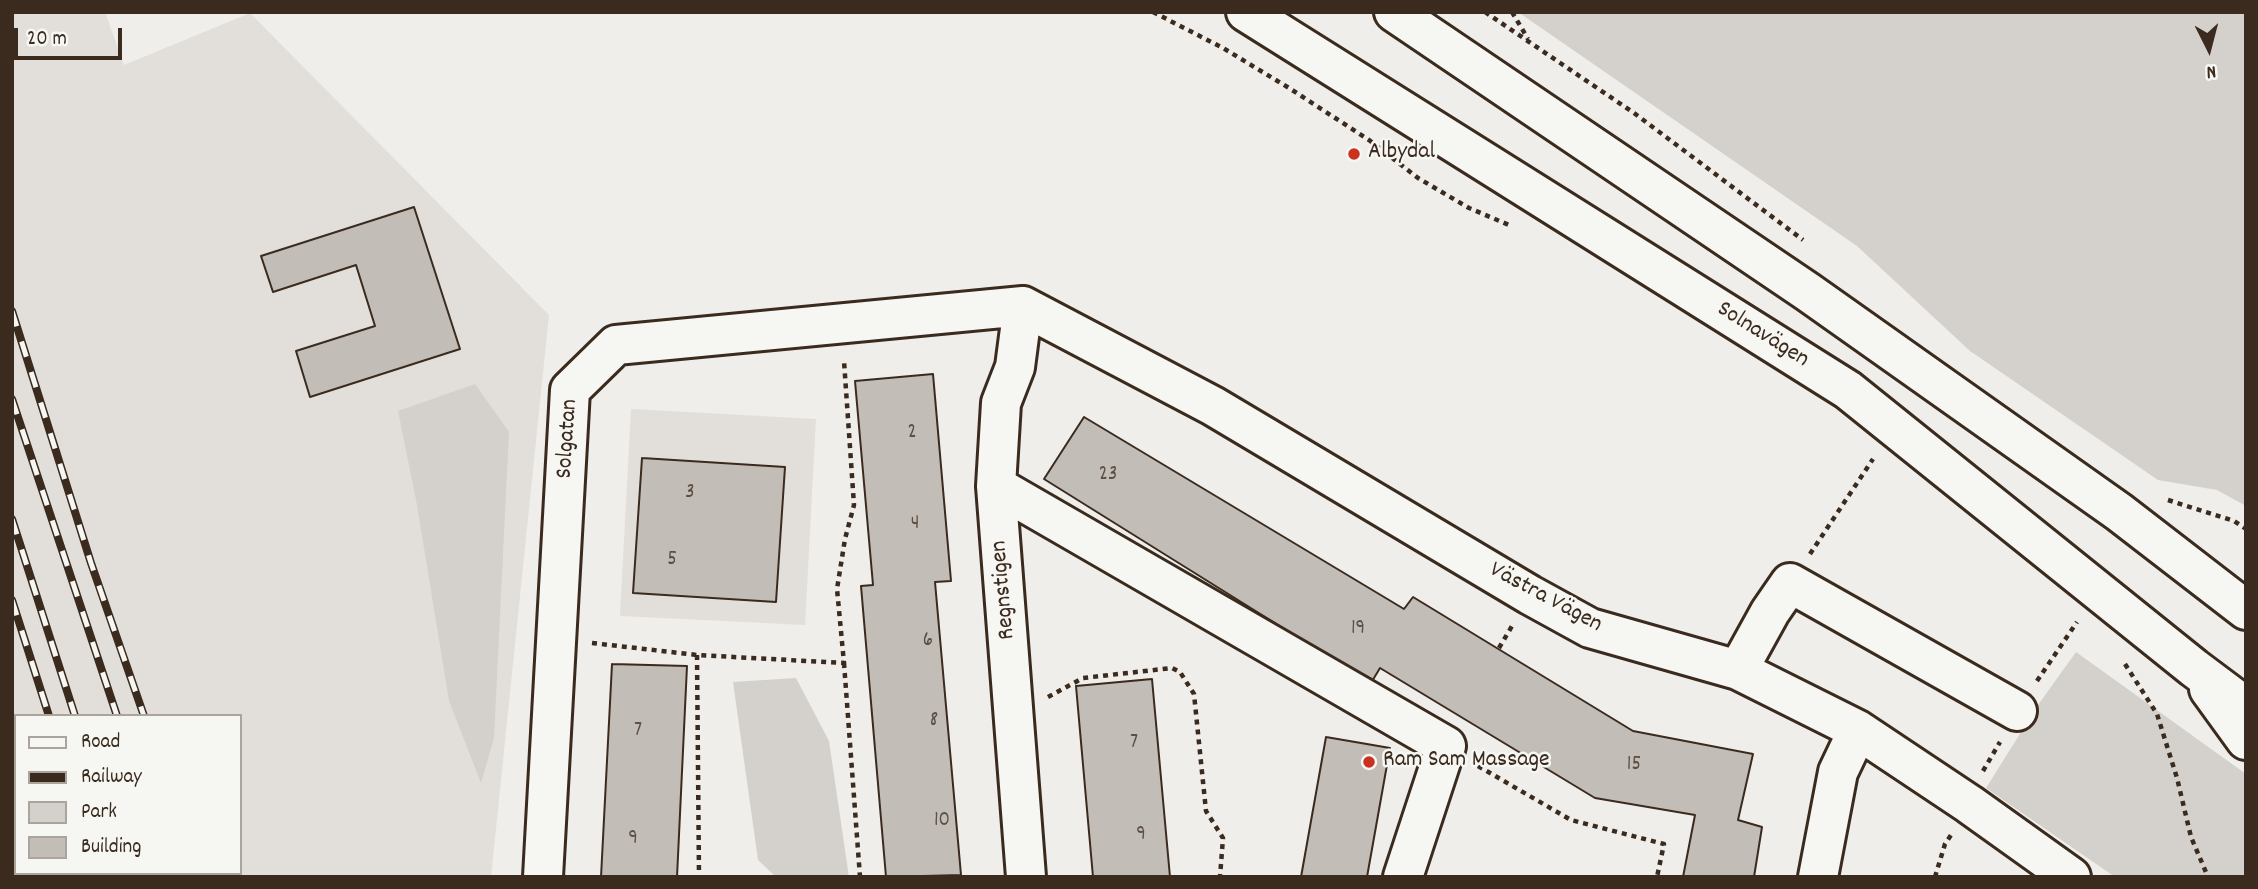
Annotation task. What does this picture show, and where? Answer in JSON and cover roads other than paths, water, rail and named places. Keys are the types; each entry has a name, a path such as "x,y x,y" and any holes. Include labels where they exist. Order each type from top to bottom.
{"street":[{"name":"Solnavägen","path":"1246,12 1848,390 2246,707"},
{"path":"1394,12 1830,308 2119,512 2246,610"},
{"name":"Regnstigen","path":"1023,306 1015,368 1001,403 996,486 1026,877"},
{"name":"Solgatan","path":"543,877 570,390 616,345 1023,306"},
{"name":"Västra Vägen","path":"1023,306 1213,406 1590,628 1738,670 1858,730 1969,803 2071,877"},
{"path":"996,486 1446,746 1403,877"},
{"path":"1738,670 1770,612 1790,583 2017,711"},
{"path":"2194,668 2246,740"},
{"path":"1818,877 1838,772 1858,730"}],"railway":[{"path":"12,311 91,563 143,714"},
{"path":"12,399 116,714"},
{"path":"12,519 74,714"},
{"path":"12,600 48,714"}],"place":[{"name":"Albydal","path":"1354,154"},
{"name":"Ram Sam Massage","path":"1369,762"}]}
